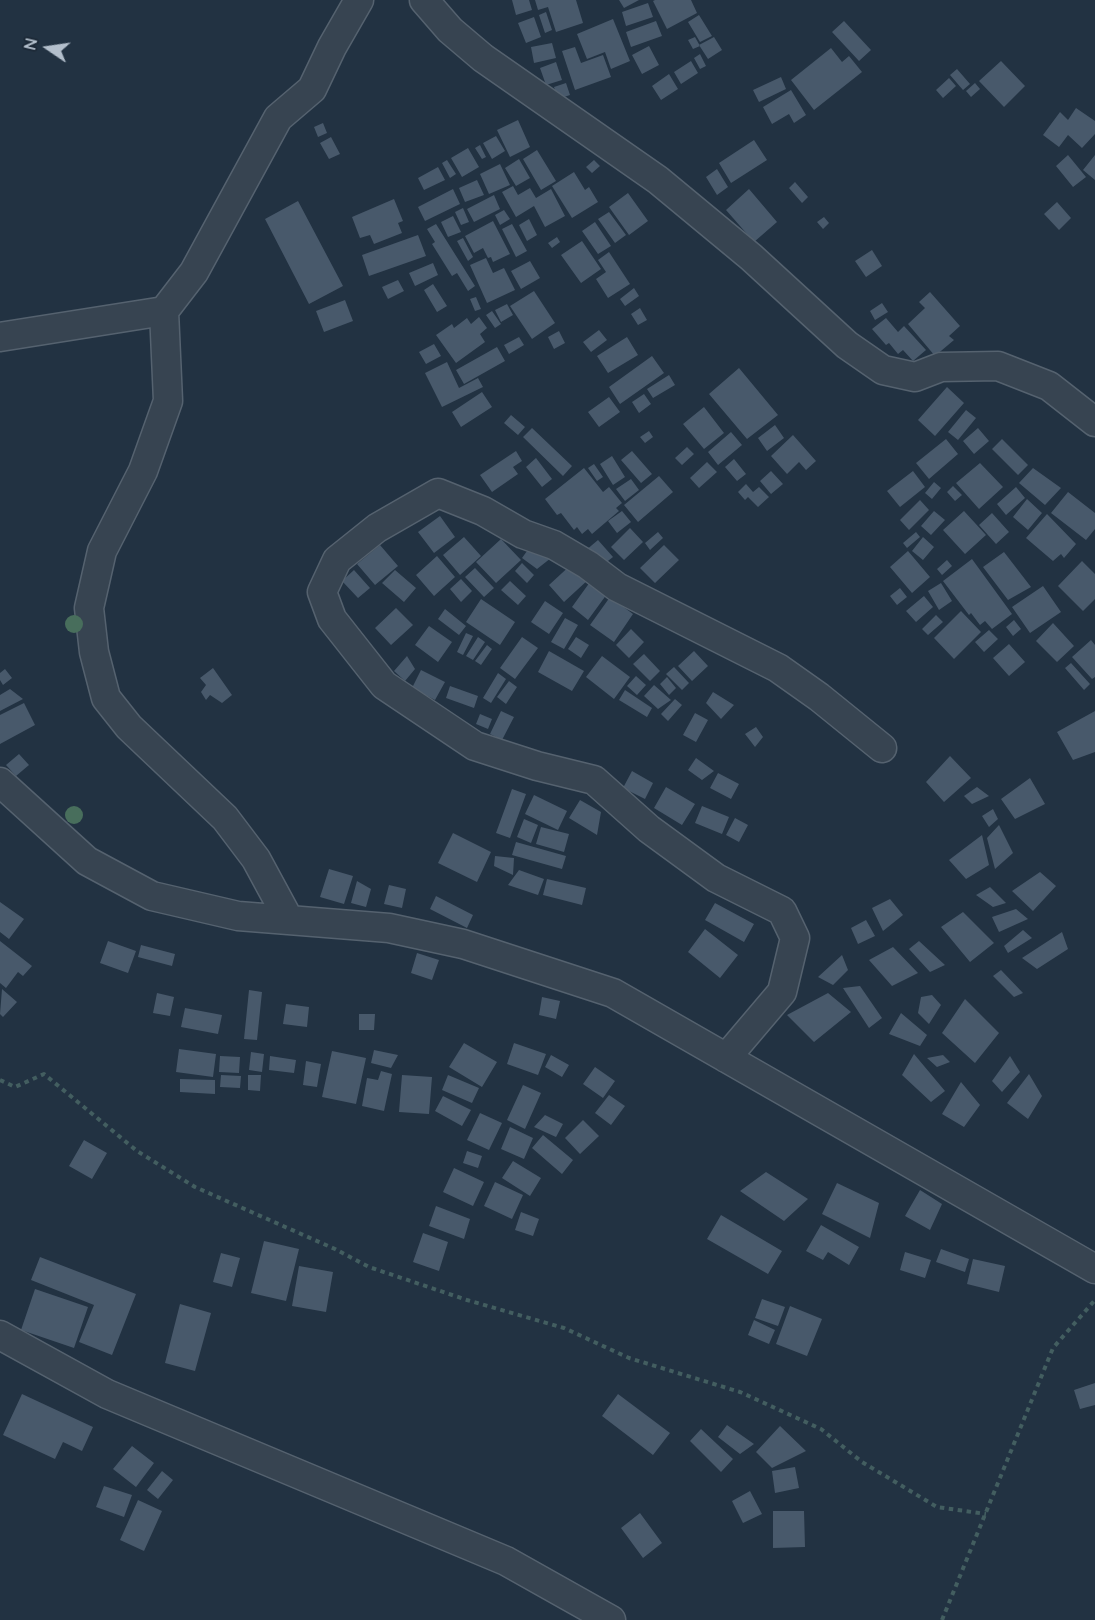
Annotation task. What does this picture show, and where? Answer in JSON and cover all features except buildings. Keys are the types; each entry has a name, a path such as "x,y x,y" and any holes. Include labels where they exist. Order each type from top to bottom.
{"street":[{"path":"289,920 256,859 225,818 129,727 106,698 94,652 89,608 102,551 143,471 168,401 164,311 194,272 278,118 312,89 332,47 359,0"},
{"path":"424,0 450,30 483,58 658,180 751,257 847,345 882,370 915,377 941,368 999,366 1049,386 1095,422"},
{"path":"0,337 164,311"},
{"path":"726,1058 782,992 795,938 782,911 716,878 649,829 594,780 537,766 475,746 384,686 332,619 322,592 337,560 377,528 438,493 483,510 524,534 554,545 588,565 617,587 778,668 819,697 882,748"},
{"path":"0,782 87,861 152,896 238,916 389,928 463,944 613,993 1095,1269"},
{"path":"0,1335 107,1394 506,1561 611,1620"}],"path":[{"path":"0,1080 15,1087 44,1074 137,1152 195,1187 369,1267 467,1300 564,1328 629,1358 740,1392 821,1429 862,1462 937,1507 986,1514"},
{"path":"942,1620 1053,1348 1095,1300"}]}
